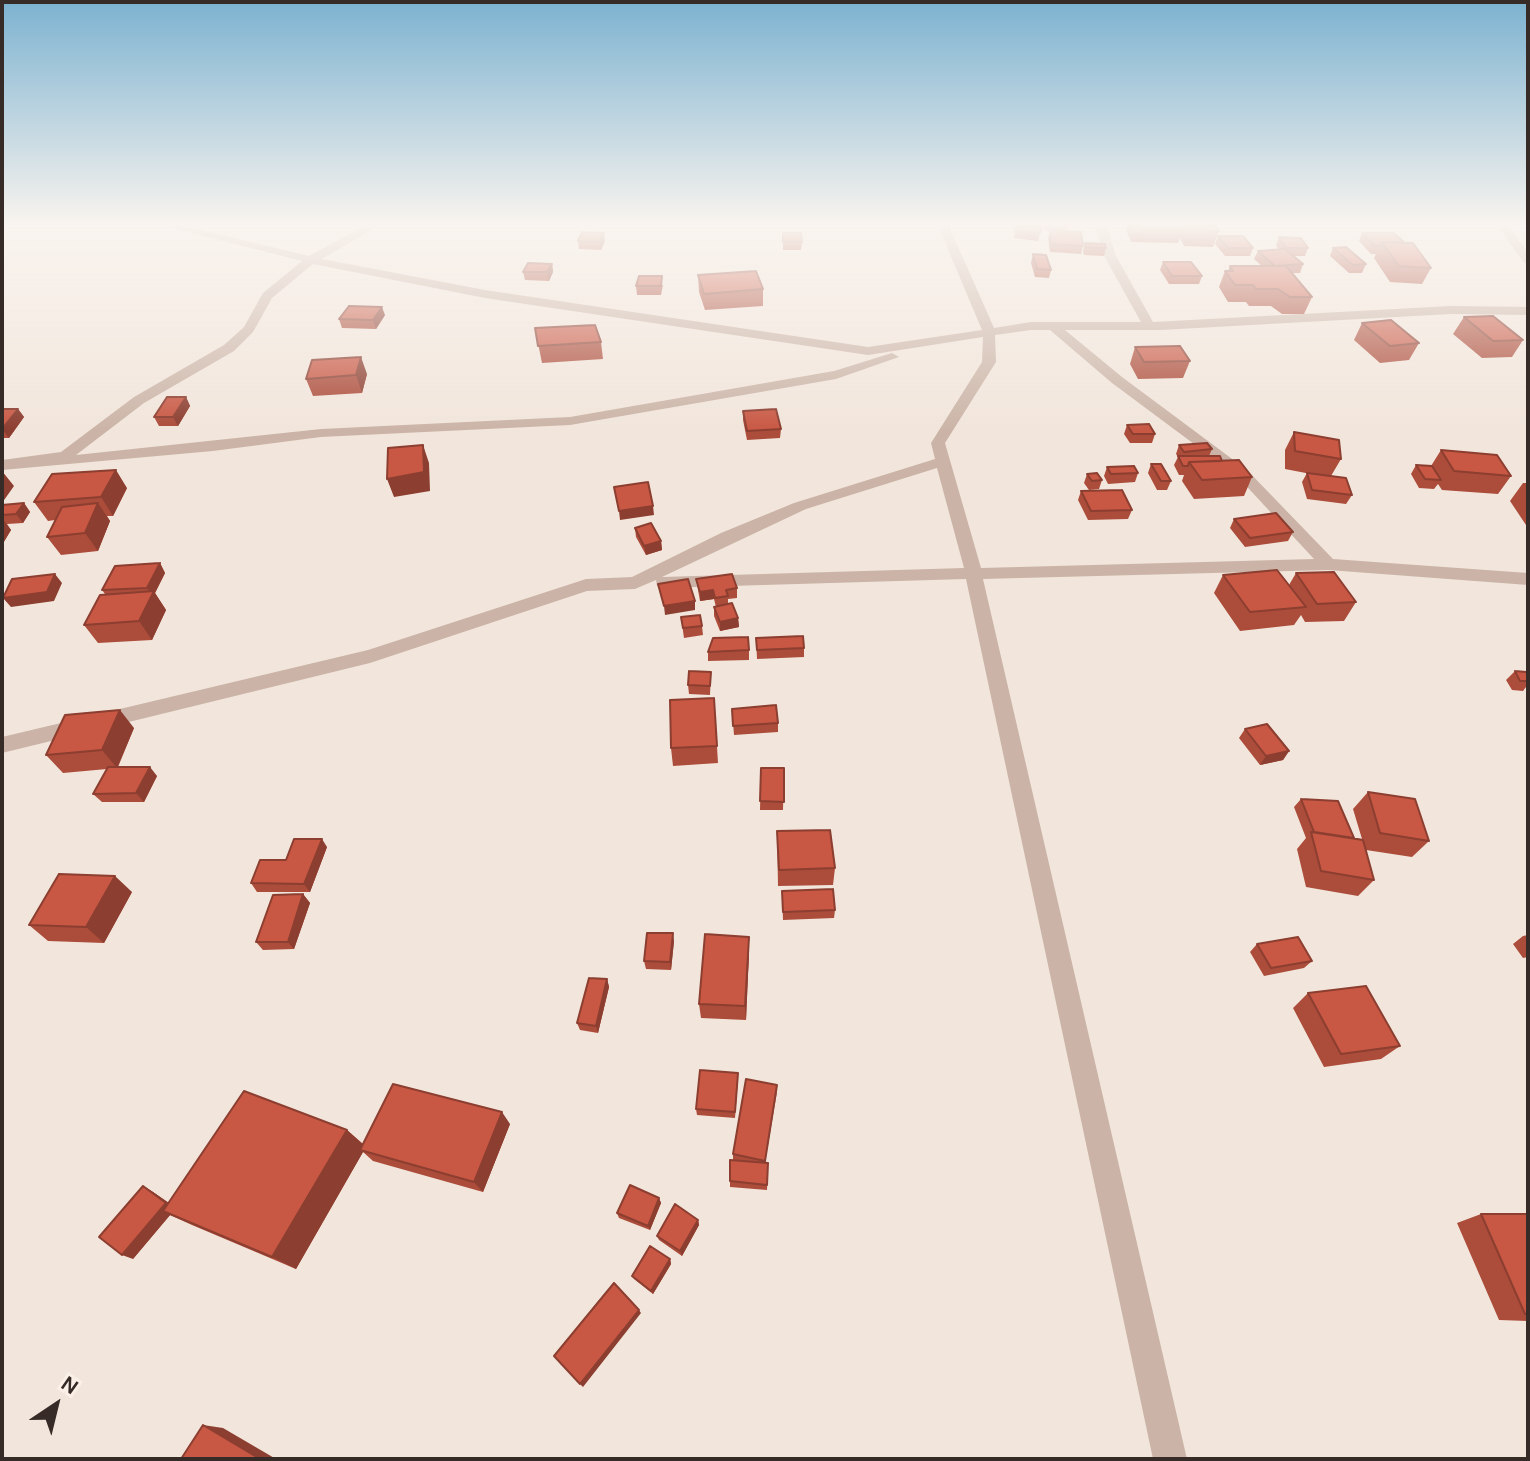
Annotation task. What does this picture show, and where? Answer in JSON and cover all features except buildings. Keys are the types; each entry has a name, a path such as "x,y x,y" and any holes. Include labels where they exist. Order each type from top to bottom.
{"street":[{"path":"9,465 65,456 139,400 212,360 240,339 269,294"},
{"path":"486,294 868,351 944,341"},
{"path":"973,294 989,331 989,362 938,443 973,571 1170,1459"},
{"path":"1131,294 1149,326"},
{"path":"9,465 213,447 321,433 570,421 836,375 944,341 989,331 1451,310 1528,311"},
{"path":"1054,327 1117,380 1242,473 1328,564"},
{"path":"635,583 727,537 800,506 942,462"},
{"path":"2,745 370,656 586,585 973,571 1328,564 1528,579"}]}
